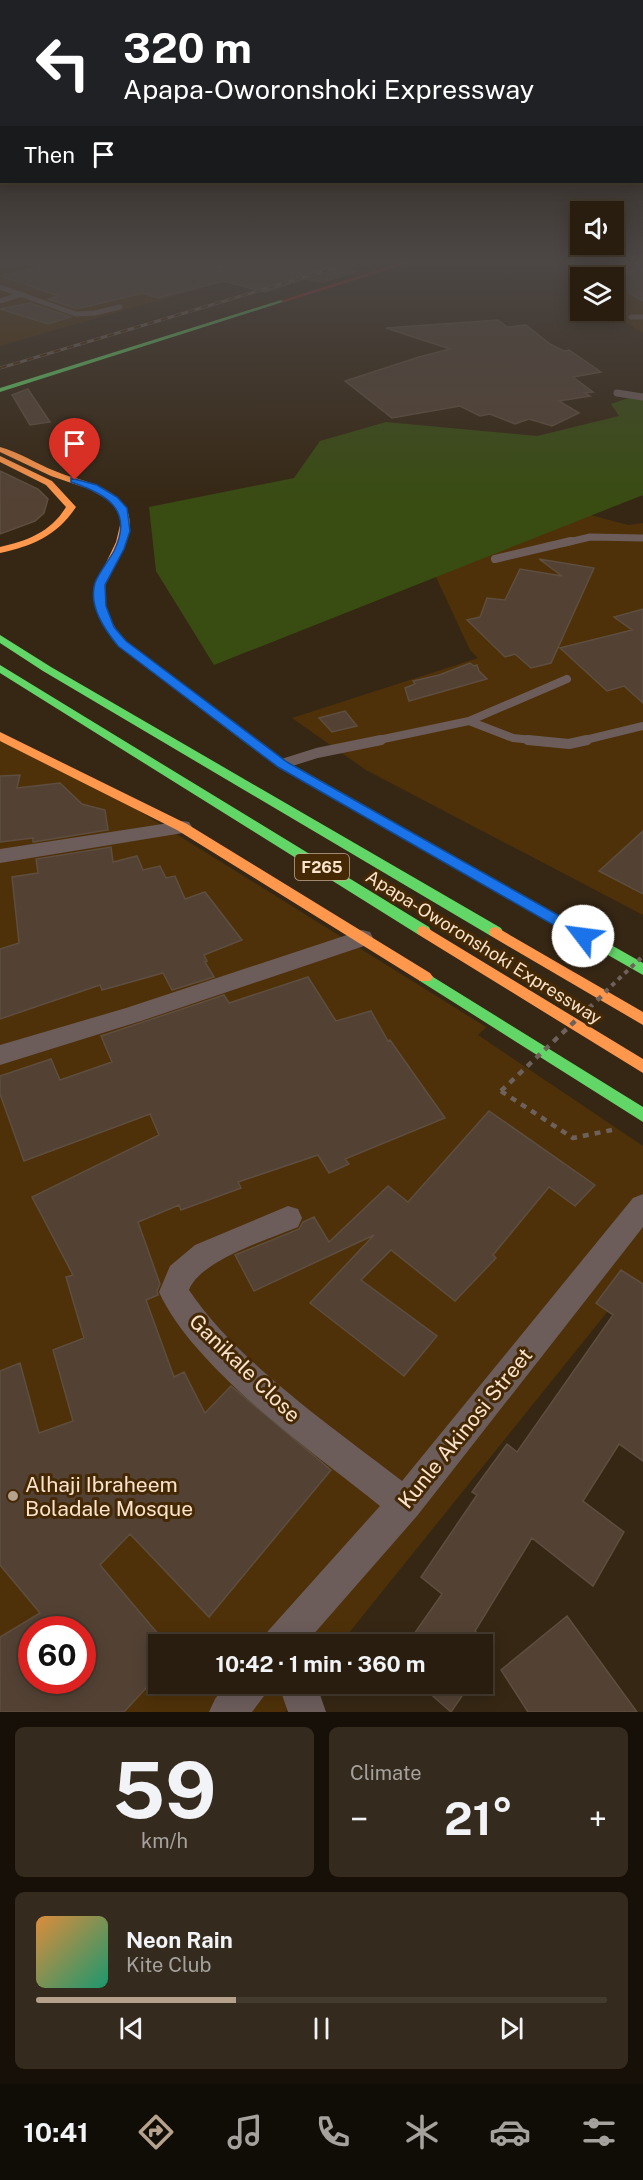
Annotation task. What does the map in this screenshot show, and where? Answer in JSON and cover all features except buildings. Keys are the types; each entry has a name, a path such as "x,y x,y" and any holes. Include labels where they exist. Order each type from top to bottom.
{"main road":[{"path":"0,381 127,342"},
{"path":"0,390 154,342"},
{"path":"0,449 56,474 94,487 114,499 122,508 126,531 100,585 100,606 109,628 131,651 282,764 643,970"},
{"path":"0,459 52,484 64,494 71,507 66,519 54,531 15,548 0,550"},
{"name":"Apapa-Oworonshoki Expressway","path":"0,638 47,669 643,1019"},
{"name":"Apapa-Oworonshoki Expressway","path":"0,668 643,1067"},
{"path":"0,736 182,827 643,1115"}],"street":[{"path":"0,856 182,827"},
{"path":"0,1055 132,1015 362,938"},
{"name":"Kunle Akinosi Street","path":"291,1634 405,1504 643,1206"},
{"name":"Ganikale Close","path":"288,1218 205,1254 180,1275 174,1292 186,1312 213,1342 272,1399 405,1504"},
{"path":"228,1712 242,1694"},
{"path":"301,1694 307,1712"}],"lane":[{"path":"616,393 643,398"},
{"path":"495,559 590,537 643,538"},
{"path":"282,764 317,753 469,721 567,679"},
{"path":"469,721 513,738 569,744 643,726"}],"path":[{"path":"620,1129 573,1138 501,1090 643,956"}],"shaded area":[{"path":"0,342 14,342 0,346"},
{"path":"583,513 628,525 643,523 643,915 366,770 292,718 478,658 470,650 429,562"},
{"path":"0,734 65,765 486,1027 478,1035 643,1146 643,1313 620,1296 348,1634 148,1634 148,1694 300,1694 285,1712 0,1712"}],"green space":[{"path":"643,393 643,495 214,665 156,571 149,507 294,478 320,441 386,422 537,436 619,416 611,404"}],"railway":[{"path":"0,368 87,342"}],"traffic: fast":[{"path":"0,390 153,342"},
{"path":"0,638 47,669 496,932"},
{"path":"0,668 424,931"},
{"path":"243,735 282,764 643,970"},
{"path":"425,977 643,1115"}],"traffic: slow":[{"path":"0,449 54,474 93,487 113,499 122,510 125,532 100,586 101,610 108,624 122,644 243,735"},
{"path":"0,459 49,483 71,507 58,525 41,537 22,545 0,550"},
{"path":"0,736 182,827 425,977"},
{"path":"424,931 643,1067"},
{"path":"496,932 643,1019"}],"place":[{"name":"Alhaji Ibraheem Boladale Mosque","path":"13,1496"}],"route":[{"path":"75,480 94,487 114,499 122,508 126,531 100,585 100,606 109,628 122,644 282,764 583,936"}]}
